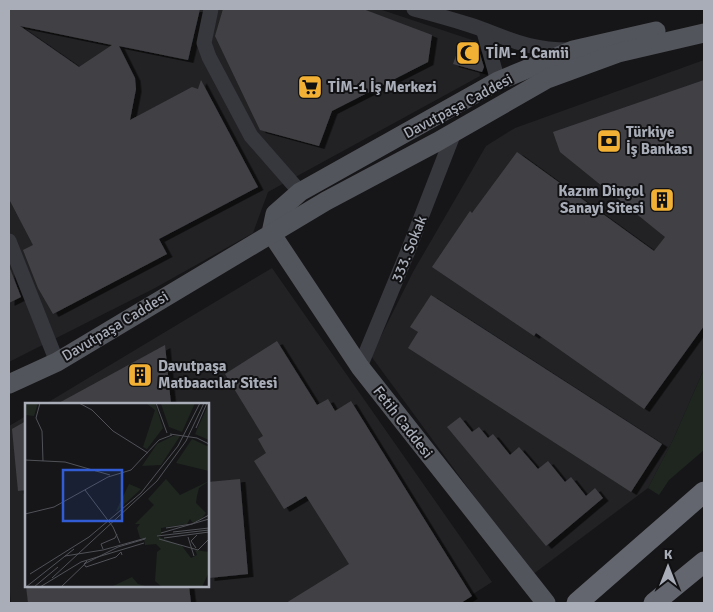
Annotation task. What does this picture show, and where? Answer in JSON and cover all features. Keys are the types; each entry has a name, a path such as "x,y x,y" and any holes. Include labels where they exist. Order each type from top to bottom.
{"highway":[{"path":"577,603 704,492"},
{"path":"654,603 704,562"}],"main road":[{"name":"Davutpaşa Caddesi","path":"271,233 275,214 300,192 498,81 573,50 704,20"},
{"name":"Davutpaşa Caddesi","path":"9,384 57,362 271,233 547,79 618,53 704,33"},
{"path":"374,176 391,154 489,95 498,81"},
{"name":"Fetih Caddesi","path":"271,233 360,367 546,603"}],"street":[{"path":"212,9 204,43 209,57 251,136 300,192"},
{"path":"414,9 520,45 549,50 573,50"},
{"path":"484,32 498,81"},
{"name":"333. Sokak","path":"360,367 455,130"},
{"path":"9,241 57,362"}],"shaded area":[{"path":"9,9 379,9 475,41 480,76 268,192 253,233 155,288 9,362"},
{"path":"704,60 704,369 673,440 648,488 532,575 371,356 413,272 486,146 515,128"},
{"path":"272,268 492,582 459,603 11,603 9,581 9,426 25,417 25,587 209,587 209,403 47,403"},
{"path":"704,369 704,450 669,480 659,495 648,488 673,440"}],"building":[{"path":"9,9 200,9 188,60 119,46 135,78 136,89 130,120 192,87 198,89 201,80 258,187 159,239 167,254 53,314 38,288 23,250 33,245 9,199","holes":["20,26 112,45 79,67"]},
{"name":"TİM-1 İş Merkezi","path":"223,9 363,9 432,35 428,62 332,111 319,146 260,130 215,36"},
{"name":"TİM- 1 Camii","path":"461,41 474,45 480,54 484,67 482,72 453,64"},
{"path":"704,80 704,326 644,409 536,333 534,336 432,267 470,211 472,213 517,152 654,251 665,237 560,152 553,132"},
{"path":"9,266 21,297 9,303"},
{"path":"431,295 662,444 631,492 408,348 418,332 410,327"},
{"path":"277,341 317,405 328,399 335,411 351,401 472,596 461,603 286,603 349,564 306,496 284,509 254,461 266,453 258,439 263,436 225,374"},
{"name":"Davutpaşa Matbaacılar Sitesi","path":"165,345 171,403 59,403"},
{"path":"460,417 472,432 479,427 488,438 493,434 510,455 519,447 538,469 548,461 565,482 571,477 586,496 595,488 603,498 546,546 447,427"},
{"path":"25,422 25,490 18,491 12,429"},
{"path":"240,479 248,574 209,578 209,482"},
{"path":"26,587 189,587 191,603 28,603"}],"place":[{"name":"TİM- 1 Camii","path":"468,53"},
{"name":"TİM-1 İş Merkezi","path":"310,87"},
{"name":"Türkiye İş Bankası","path":"609,141"},
{"name":"Kazım Dinçol Sanayi Sitesi","path":"662,200"},
{"name":"Davutpaşa Matbaacılar Sitesi","path":"140,375"}]}
